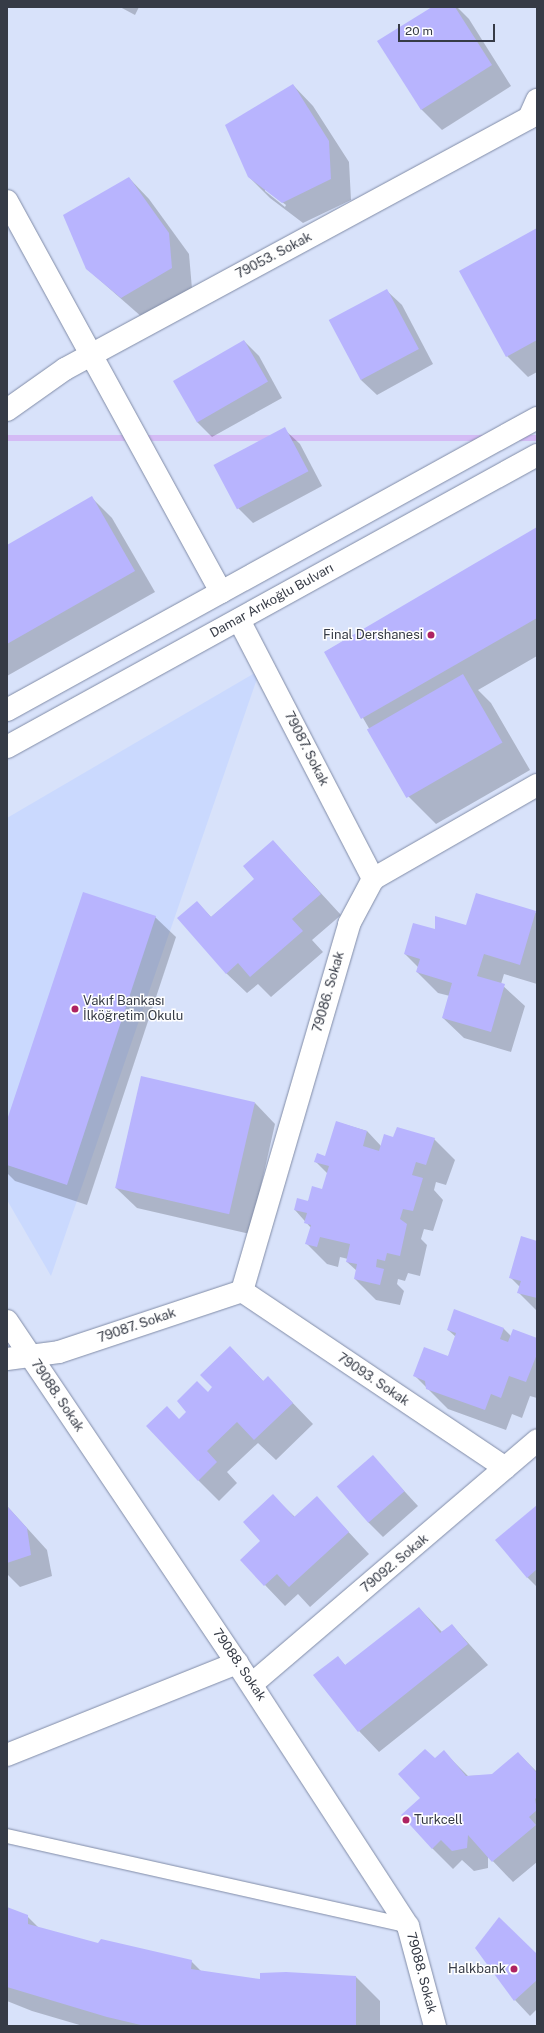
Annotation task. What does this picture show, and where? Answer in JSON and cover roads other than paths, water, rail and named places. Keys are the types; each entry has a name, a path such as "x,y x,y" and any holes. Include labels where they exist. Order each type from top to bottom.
{"street":[{"name":"79053. Sokak","path":"7,410 64,369 89,355 529,118 537,100"},
{"path":"7,201 89,355 221,592"},
{"path":"7,710 537,418"},
{"name":"Damar Arıkoğlu Bulvarı","path":"7,747 537,454"},
{"name":"79087. Sokak","path":"239,620 373,879"},
{"path":"373,879 537,785"},
{"name":"79086. Sokak","path":"242,1291 349,924 373,879"},
{"name":"79087. Sokak","path":"7,1359 59,1352 242,1291"},
{"name":"79093. Sokak","path":"242,1291 505,1468"},
{"name":"79088. Sokak","path":"7,1321 252,1684 408,1926 434,2026"},
{"name":"79092. Sokak","path":"252,1684 537,1441"},
{"path":"7,1755 237,1663"}],"lane":[{"path":"7,1836 408,1926"}],"place":[{"name":"Final Dershanesi","path":"431,635"},
{"name":"Vakıf Bankası İlköğretim Okulu","path":"75,1009"},
{"name":"Turkcell","path":"406,1820"},
{"name":"Halkbank","path":"514,1969"}]}
